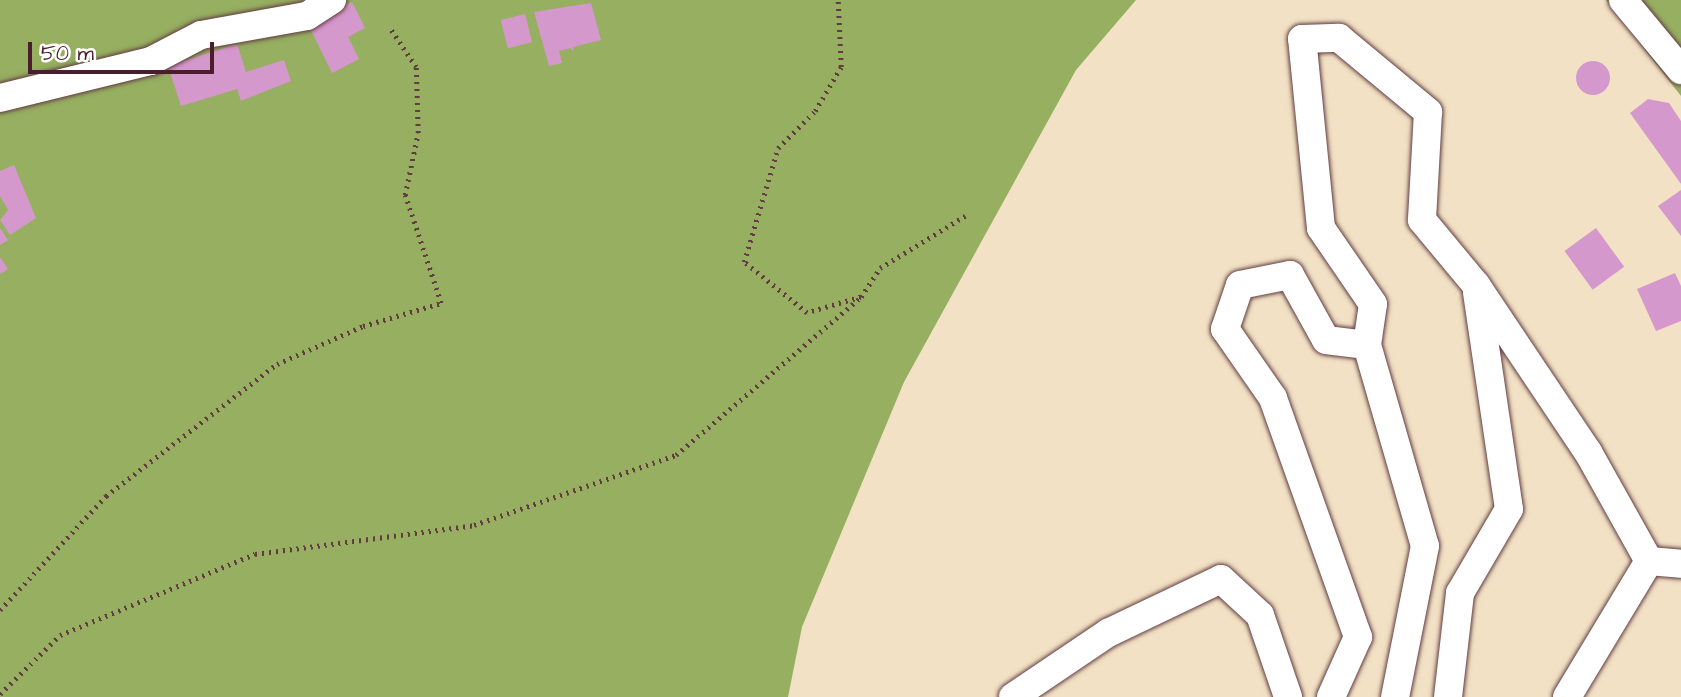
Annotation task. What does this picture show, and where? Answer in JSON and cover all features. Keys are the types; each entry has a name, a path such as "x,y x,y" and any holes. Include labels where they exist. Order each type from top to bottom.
{"street":[{"path":"0,98 151,61 201,35 307,16 332,0"},
{"path":"1623,0 1681,70"},
{"path":"1395,697 1425,546 1367,345 1373,304 1321,228 1302,39 1339,38 1428,112 1422,220 1476,285 1588,452 1649,561"},
{"path":"1331,697 1358,637 1273,398 1225,329 1240,285 1290,275 1326,340 1367,345"},
{"path":"1448,697 1460,593 1509,509 1476,285"},
{"path":"1649,561 1681,564"},
{"path":"1567,697 1649,561"},
{"path":"1013,697 1108,632 1221,579 1260,615 1288,697"}],"path":[{"path":"838,0 841,67 815,111 778,148 744,262 807,313 861,297"},
{"path":"0,610 106,496 277,364 363,326 441,303 405,194 418,133 416,67 391,30"},
{"path":"0,694 60,635 255,554 474,525 676,455 861,297 880,268 965,216"}],"green space":[{"path":"0,0 1136,0 1076,70 904,382 802,627 788,697 0,697"},
{"path":"1606,0 1681,0 1681,96"}],"building":[{"path":"352,2 365,28 348,37 359,59 332,73 308,24"},
{"path":"591,3 601,40 573,47 573,52 571,48 559,51 562,63 549,66 534,12"},
{"path":"525,14 532,42 508,48 501,20"},
{"path":"237,44 246,72 284,60 291,81 241,101 237,89 181,106 168,66"},
{"path":"1593,61 1605,66 1610,78 1605,90 1593,95 1581,90 1576,78 1581,66"},
{"path":"1648,99 1669,103 1681,121 1681,184 1630,113"},
{"path":"14,165 36,218 10,235 0,220 8,210 0,196 0,171"},
{"path":"1681,190 1681,236 1658,206"},
{"path":"0,228 8,240 0,245"},
{"path":"1596,228 1624,267 1593,290 1564,251"},
{"path":"0,257 8,269 0,274"},
{"path":"1675,273 1681,286 1681,321 1656,331 1637,289"}]}
